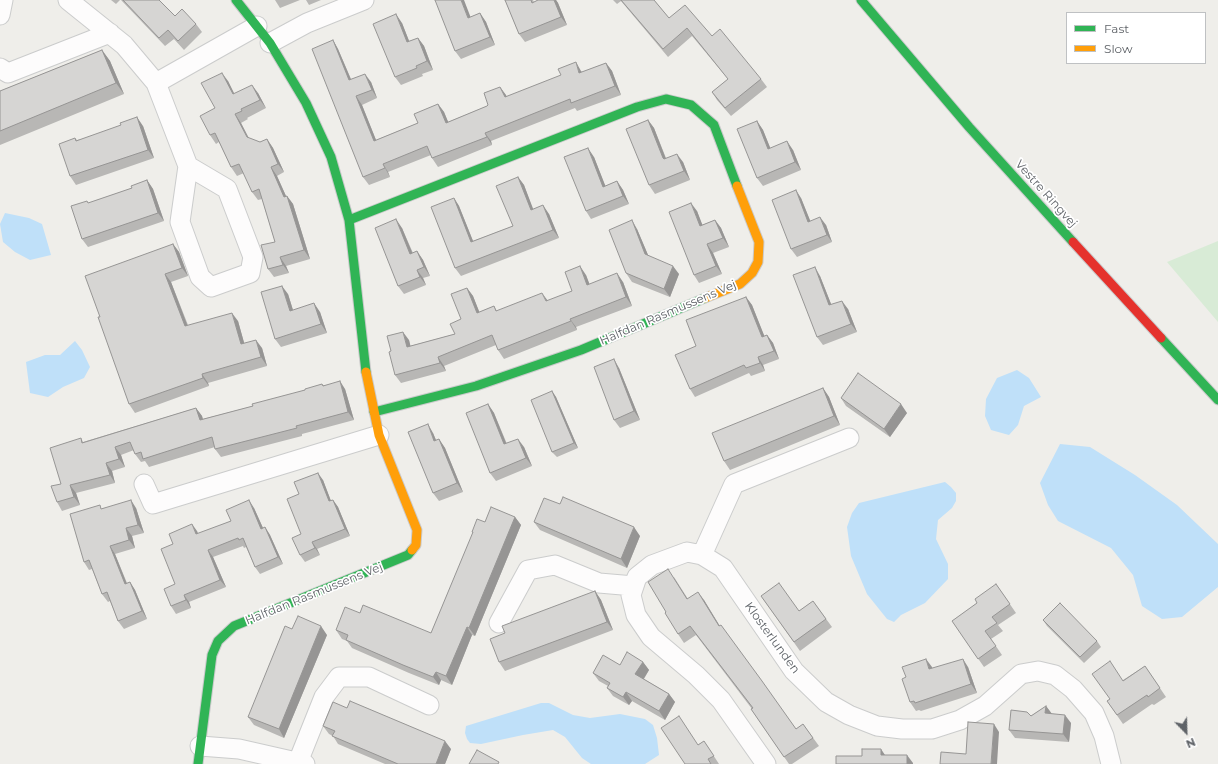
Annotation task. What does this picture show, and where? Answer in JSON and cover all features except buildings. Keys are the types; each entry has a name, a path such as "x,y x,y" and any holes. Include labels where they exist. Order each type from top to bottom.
{"street":[{"path":"0,15 3,0"},
{"path":"68,0 124,45 156,83 188,166 180,222 200,278 211,287 250,273 253,257 227,189 188,166"},
{"name":"Halfdan Rasmussens Vej","path":"199,755 212,655 218,641 234,626 408,555 416,545 417,530 378,435 366,376 349,220 331,157 306,103 270,42 236,0"},
{"path":"270,42 307,23 364,0"},
{"name":"Vestre Ringvej","path":"861,0 969,127 1121,296 1218,400"},
{"path":"156,83 257,26"},
{"path":"0,68 8,73 110,34"},
{"name":"Halfdan Rasmussens Vej","path":"349,220 637,107 666,100 691,105 714,126 759,242 758,262 752,273 740,284 581,350 476,386 374,412"},
{"path":"144,484 153,504 378,435"},
{"path":"702,555 734,484 849,438"},
{"name":"Klosterlunden","path":"634,586 638,577 652,565 688,552 702,555 723,568 794,671 826,702 849,715 877,726 902,729 932,729 960,720 985,706 1021,674 1038,671 1055,675 1073,688 1094,713 1104,736 1111,764"},
{"path":"499,622 528,570 555,565 599,583 634,586 631,595 636,615 651,637 696,675 722,700 766,764"},
{"path":"199,755 239,749 302,763 324,697 339,677 369,677 429,705"}],"green space":[{"path":"1218,241 1218,322 1167,262"}],"water":[{"path":"5,213 29,218 42,224 51,255 30,260 15,252 3,242 0,224"},
{"path":"75,341 82,350 90,367 84,378 63,387 48,397 30,393 26,362 45,355 60,355"},
{"path":"1017,370 1029,378 1041,397 1024,406 1018,425 1009,435 991,430 985,416 986,399 997,378"},
{"path":"1060,444 1090,447 1135,475 1177,505 1218,544 1218,587 1182,617 1162,619 1142,606 1133,575 1111,548 1058,521 1048,505 1040,483"},
{"path":"945,482 956,493 956,501 952,508 938,520 936,539 948,564 948,579 925,603 901,615 894,622 887,619 867,594 851,556 847,527 852,513 859,503"},
{"path":"541,703 549,703 573,715 590,718 620,714 645,719 653,725 657,738 659,755 645,764 591,764 582,758 565,737 553,730 481,744 470,743 467,739 465,733 466,726"}],"traffic: fast":[{"path":"236,0 270,43 306,103 331,157 349,220 366,372"},
{"path":"861,0 969,127 1073,242"},
{"path":"349,220 637,107 666,99 691,105 714,125 737,186"},
{"path":"374,412 476,386 581,350 705,298"},
{"path":"1161,338 1218,400"},
{"path":"198,764 212,655 218,641 234,626 408,555 412,550"}],"traffic: slow":[{"path":"705,298 740,284 752,273 758,262 759,242 737,186"},
{"path":"366,372 379,435 417,530 416,545 412,550"}],"traffic: jam":[{"path":"1073,242 1161,338"}]}
